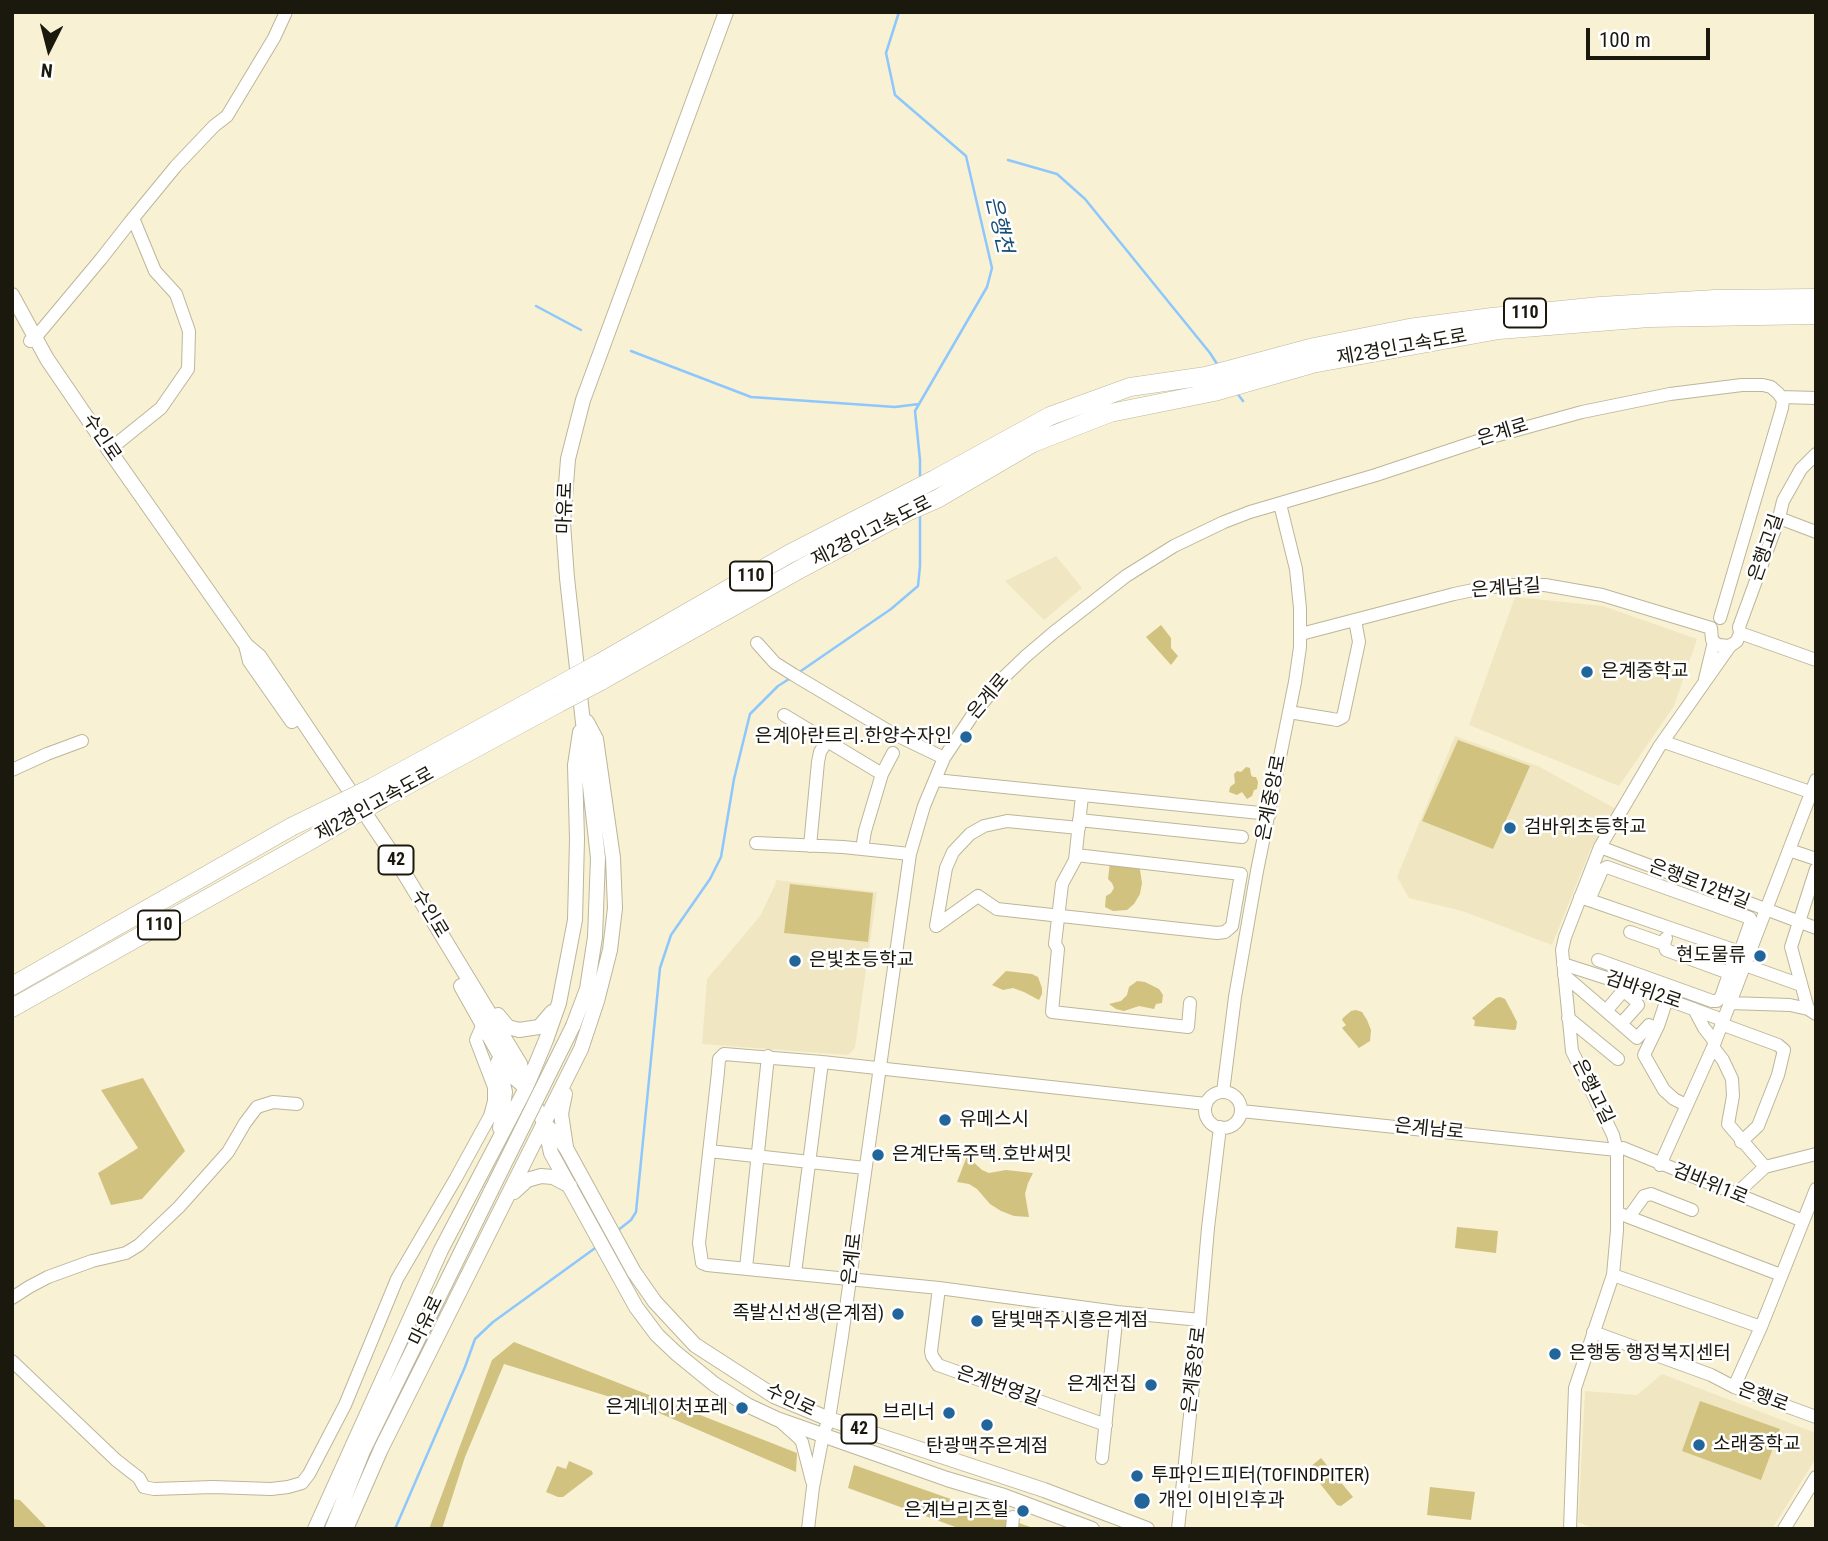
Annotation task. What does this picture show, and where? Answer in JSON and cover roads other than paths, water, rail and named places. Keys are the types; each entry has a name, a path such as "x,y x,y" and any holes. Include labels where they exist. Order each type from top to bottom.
{"highway":[{"name":"제2경인고속도로","path":"12,1008 306,843 377,793 598,673 907,512 937,499 1033,443 1071,428 1110,413 1245,374 1314,347 1409,328 1600,306 1702,299 1816,298"},
{"name":"제2경인고속도로","path":"1245,374 1499,330 1649,318 1816,315"},
{"name":"제2경인고속도로","path":"598,673 789,554 1050,416 1130,387 1210,384"},
{"name":"제2경인고속도로","path":"12,986 291,827 377,793"}],"main road":[{"name":"마유로","path":"355,1453 491,1191 573,1026 587,989 593,950 598,858 567,578 563,523 568,458 583,400 726,12"},
{"name":"수인로","path":"12,295 32,340 246,645 259,656 388,847 520,1064 526,1088 545,1124 551,1153 636,1307 657,1335 714,1384 747,1405 823,1435 1092,1529"},
{"name":"수인로","path":"246,645 250,661 386,860 511,1075 526,1088"},
{"path":"315,1529 337,1495 441,1250 526,1088 559,1003 575,920 575,765 583,715"},
{"path":"346,1529 381,1449 581,1049 597,1001 610,950 615,908 613,858 596,739 583,715"},
{"path":"473,987 509,1027 519,1030 540,1027 559,1003"},
{"path":"495,1046 505,1092 499,1138"},
{"path":"566,1148 561,1114 573,1065"},
{"name":"수인로","path":"545,1124 566,1148 634,1272 656,1302 695,1345 774,1396 829,1419 1044,1490 1147,1529"},
{"path":"505,1200 527,1180 541,1176 553,1177 570,1186"},
{"path":"332,1529 337,1495"}],"street":[{"path":"32,340 101,260 176,166 227,116 274,38 286,12"},
{"path":"110,450 161,408 188,369 189,331 176,294 155,271 133,218"},
{"name":"은계로","path":"808,1529 813,1487 823,1435 829,1419 910,854 944,758 972,716 1002,679 1053,633 1126,576 1196,534 1250,512 1376,475 1484,439 1582,412 1712,388 1753,385 1771,387 1781,397"},
{"path":"1816,398 1781,397 1782,408 1716,623 1732,620 1740,630 1816,660"},
{"name":"은행고길","path":"1570,1529 1576,1388 1613,1275 1623,1215 1617,1150 1613,1135 1572,1051 1562,950 1565,937 1585,898 1600,847 1664,742 1730,646 1737,641 1783,501 1801,469 1816,454"},
{"name":"은계중앙로","path":"1223,1092 1235,997 1295,682 1301,634 1296,569 1280,504"},
{"path":"1779,518 1816,532"},
{"name":"은계남길","path":"1301,634 1444,596 1511,585 1545,585 1602,595 1716,623"},
{"path":"1289,712 1337,720 1343,717 1359,642 1355,620"},
{"name":"은행고길","path":"1703,687 1714,642 1710,636 1716,623"},
{"path":"757,642 775,663 794,676 890,732 944,758"},
{"path":"1714,642 1730,646"},
{"path":"783,715 882,774"},
{"path":"12,770 82,741"},
{"path":"810,846 818,762 820,752 827,741"},
{"path":"1664,742 1813,794"},
{"path":"862,849 882,774 893,753"},
{"path":"935,780 1269,814"},
{"path":"1660,1165 1714,1044 1813,794 1816,780"},
{"path":"1082,796 1076,856 1062,884 1055,944 1058,949 1052,1012 1188,1027 1191,1003"},
{"path":"1076,856 1241,874 1232,926 1225,932 1217,933 997,909 978,896 936,926 946,868 953,852 970,834 984,826 1007,821 1079,824 1242,837"},
{"path":"757,843 910,854"},
{"name":"은행로12번길","path":"1600,847 1816,928"},
{"path":"1789,850 1816,859"},
{"path":"1607,867 1750,918 1752,921 1740,952 1585,898 1602,870 1607,867"},
{"path":"1812,1012 1801,985 1791,947 1816,869"},
{"path":"1670,928 1664,944 1666,950 1729,973"},
{"path":"1630,932 1664,944"},
{"path":"1598,960 1717,1001 1721,997 1737,951"},
{"path":"1745,965 1801,985"},
{"path":"1564,970 1586,994 1637,1038 1649,1025"},
{"name":"검바위2로","path":"1564,970 1601,976 1626,988 1667,999 1778,1045 1784,1050 1758,1126 1741,1142"},
{"path":"1586,994 1601,976"},
{"path":"1606,1011 1626,988 1638,1005 1621,1024"},
{"path":"1667,999 1644,1055 1664,1090 1686,1105"},
{"path":"1730,1003 1790,1005 1812,1012"},
{"name":"검바위1로","path":"1694,1009 1732,1079 1734,1096 1728,1124 1741,1142 1765,1167 1816,1154"},
{"path":"1568,1018 1618,1059"},
{"path":"12,1361 116,1460 139,1478 144,1487 271,1489 302,1483 345,1405 397,1279 490,1115 494,1087 476,1040 483,1024"},
{"path":"1200,1320 1117,1312 939,1288 702,1263 699,1243 718,1072 721,1056 728,1053 1206,1104"},
{"path":"746,1269 768,1056"},
{"path":"794,1273 822,1062"},
{"path":"1223,1092 1234,1096 1241,1111 1236,1122 1220,1127 1208,1119 1205,1109 1213,1095 1223,1092"},
{"path":"12,1298 48,1278 92,1261 126,1253 139,1245 179,1207 229,1152 257,1107 273,1102 297,1104"},
{"name":"은계남로","path":"1241,1111 1617,1150"},
{"name":"은계중앙로","path":"1178,1529 1220,1127"},
{"name":"검바위1로","path":"1617,1150 1623,1148 1803,1221"},
{"path":"709,1151 865,1168"},
{"path":"1735,1195 1765,1167"},
{"path":"1734,1387 1761,1328 1816,1189"},
{"path":"1692,1210 1651,1194 1644,1196 1623,1215 1782,1275"},
{"path":"1613,1275 1761,1328"},
{"name":"은계번영길","path":"939,1288 931,1351 938,1365 1106,1425"},
{"path":"1102,1458 1117,1312"},
{"name":"은행로","path":"1593,1332 1816,1417"},
{"path":"779,1419 800,1438 806,1452 813,1487"},
{"path":"1784,1529 1816,1477"}],"waterway":[{"name":"은행천","path":"899,12 886,53 895,95 966,156 992,268 987,287 915,411 920,479"},
{"path":"1008,160 1057,174 1085,199 1219,367"},
{"path":"536,306 581,330"},
{"path":"631,351 751,397 895,407 919,404"},
{"path":"1237,393 1243,401"},
{"path":"798,673 891,609 918,586 920,514"},
{"path":"617,1231 631,1220 636,1212 660,968 671,935 710,879 721,857 734,779 750,714 778,686 789,679"},
{"path":"395,1529 475,1339 493,1322 598,1246"}],"place":[{"name":"은계중학교","path":"1587,672"},
{"name":"은계아란트리.한양수자인","path":"966,737"},
{"name":"검바위초등학교","path":"1510,828"},
{"name":"현도물류","path":"1760,956"},
{"name":"은빛초등학교","path":"795,961"},
{"name":"유메스시","path":"945,1120"},
{"name":"은계단독주택.호반써밋","path":"878,1155"},
{"name":"족발신선생(은계점)","path":"898,1314"},
{"name":"달빛맥주시흥은계점","path":"977,1321"},
{"name":"은행동 행정복지센터","path":"1555,1354"},
{"name":"은계전집","path":"1151,1385"},
{"name":"은계네이처포레","path":"742,1408"},
{"name":"브리너","path":"949,1413"},
{"name":"탄광맥주은계점","path":"987,1425"},
{"name":"소래중학교","path":"1699,1445"},
{"name":"투파인드피터(TOFINDPITER)","path":"1137,1476"},
{"name":"개인 이비인후과","path":"1142,1501"},
{"name":"은계브리즈힐","path":"1023,1511"}]}
